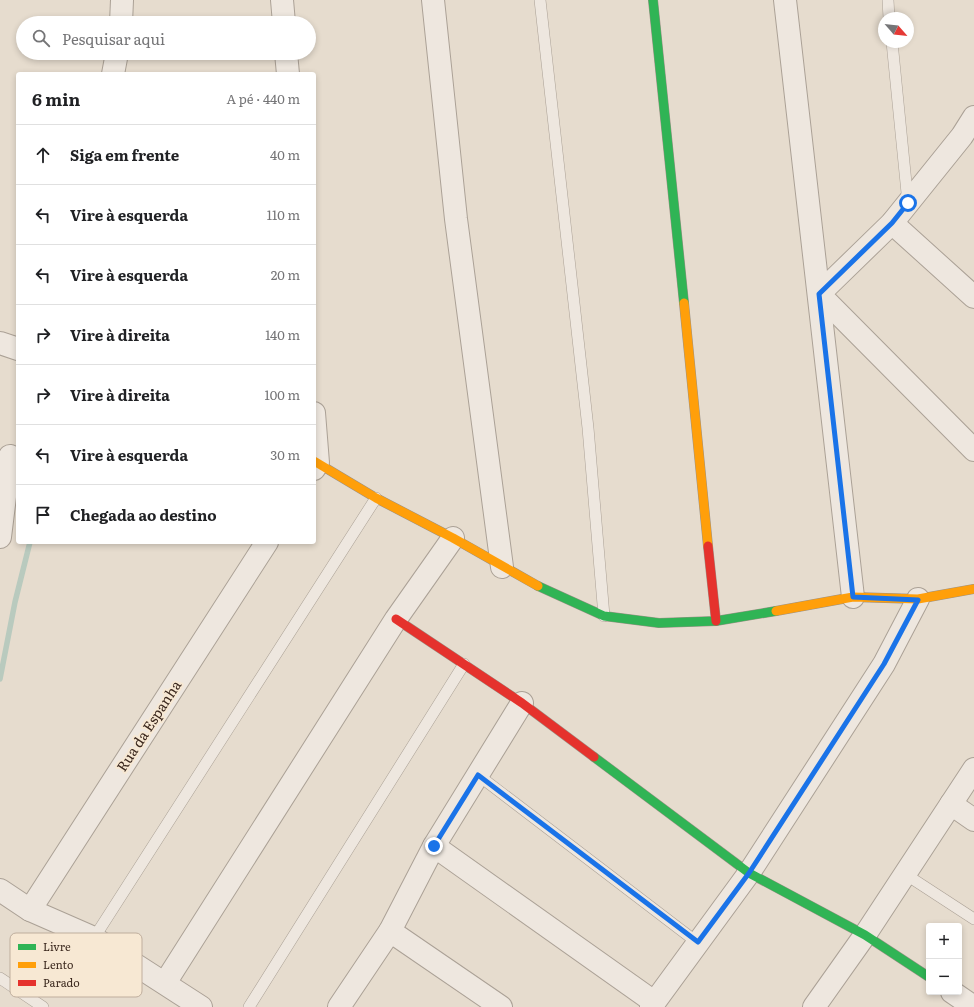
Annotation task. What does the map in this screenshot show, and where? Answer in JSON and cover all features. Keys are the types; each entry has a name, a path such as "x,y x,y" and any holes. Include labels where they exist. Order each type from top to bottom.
{"street":[{"path":"122,0 122,16"},
{"path":"282,0 283,16"},
{"path":"433,0 456,219 502,567"},
{"path":"653,0 716,621"},
{"path":"785,0 853,597"},
{"path":"113,72 116,60"},
{"path":"287,60 288,72"},
{"path":"819,294 892,223 908,203 968,141 974,117"},
{"path":"892,223 974,297"},
{"path":"819,294 974,450"},
{"path":"0,343 16,349"},
{"path":"0,537 9,456"},
{"path":"316,466 453,538 546,591 604,616 659,623 716,621 853,597 918,600 974,589"},
{"path":"166,983 396,619 453,538"},
{"name":"Rua da Espanha","path":"30,910 266,544"},
{"path":"434,846 652,1004 749,873 884,664 918,600"},
{"path":"396,619 522,703 749,873 864,935 926,975"},
{"path":"345,1005 390,931 434,846 522,703"},
{"path":"814,1007 864,935 974,769"},
{"path":"951,804 974,820"},
{"path":"0,890 30,910 83,933"},
{"path":"390,931 501,1007"},
{"path":"142,968 201,1007"},
{"path":"956,995 974,1007"}],"lane":[{"path":"540,0 588,428 604,616"},
{"path":"888,0 889,12"},
{"path":"893,48 908,203"},
{"path":"97,933 376,498"},
{"path":"249,1007 464,664"},
{"path":"478,775 698,942"},
{"path":"905,874 974,919"},
{"path":"0,978 10,985"},
{"path":"28,997 43,1007"}],"waterway":[{"path":"0,679 15,602 30,544"}],"traffic: fast":[{"path":"653,0 684,303"},
{"path":"538,586 604,616 659,623 716,621 776,611"},
{"path":"594,757 749,873 865,935 926,975"}],"traffic: slow":[{"path":"684,303 708,546"},
{"path":"316,462 376,498 453,538 538,586"},
{"path":"776,611 853,597 918,599 974,589"}],"traffic: jam":[{"path":"708,546 716,621"},
{"path":"396,619 522,703 594,757"}],"route":[{"path":"434,846 478,775 698,942 749,873 884,664 918,600 853,597 819,294 892,223 908,203"}]}
